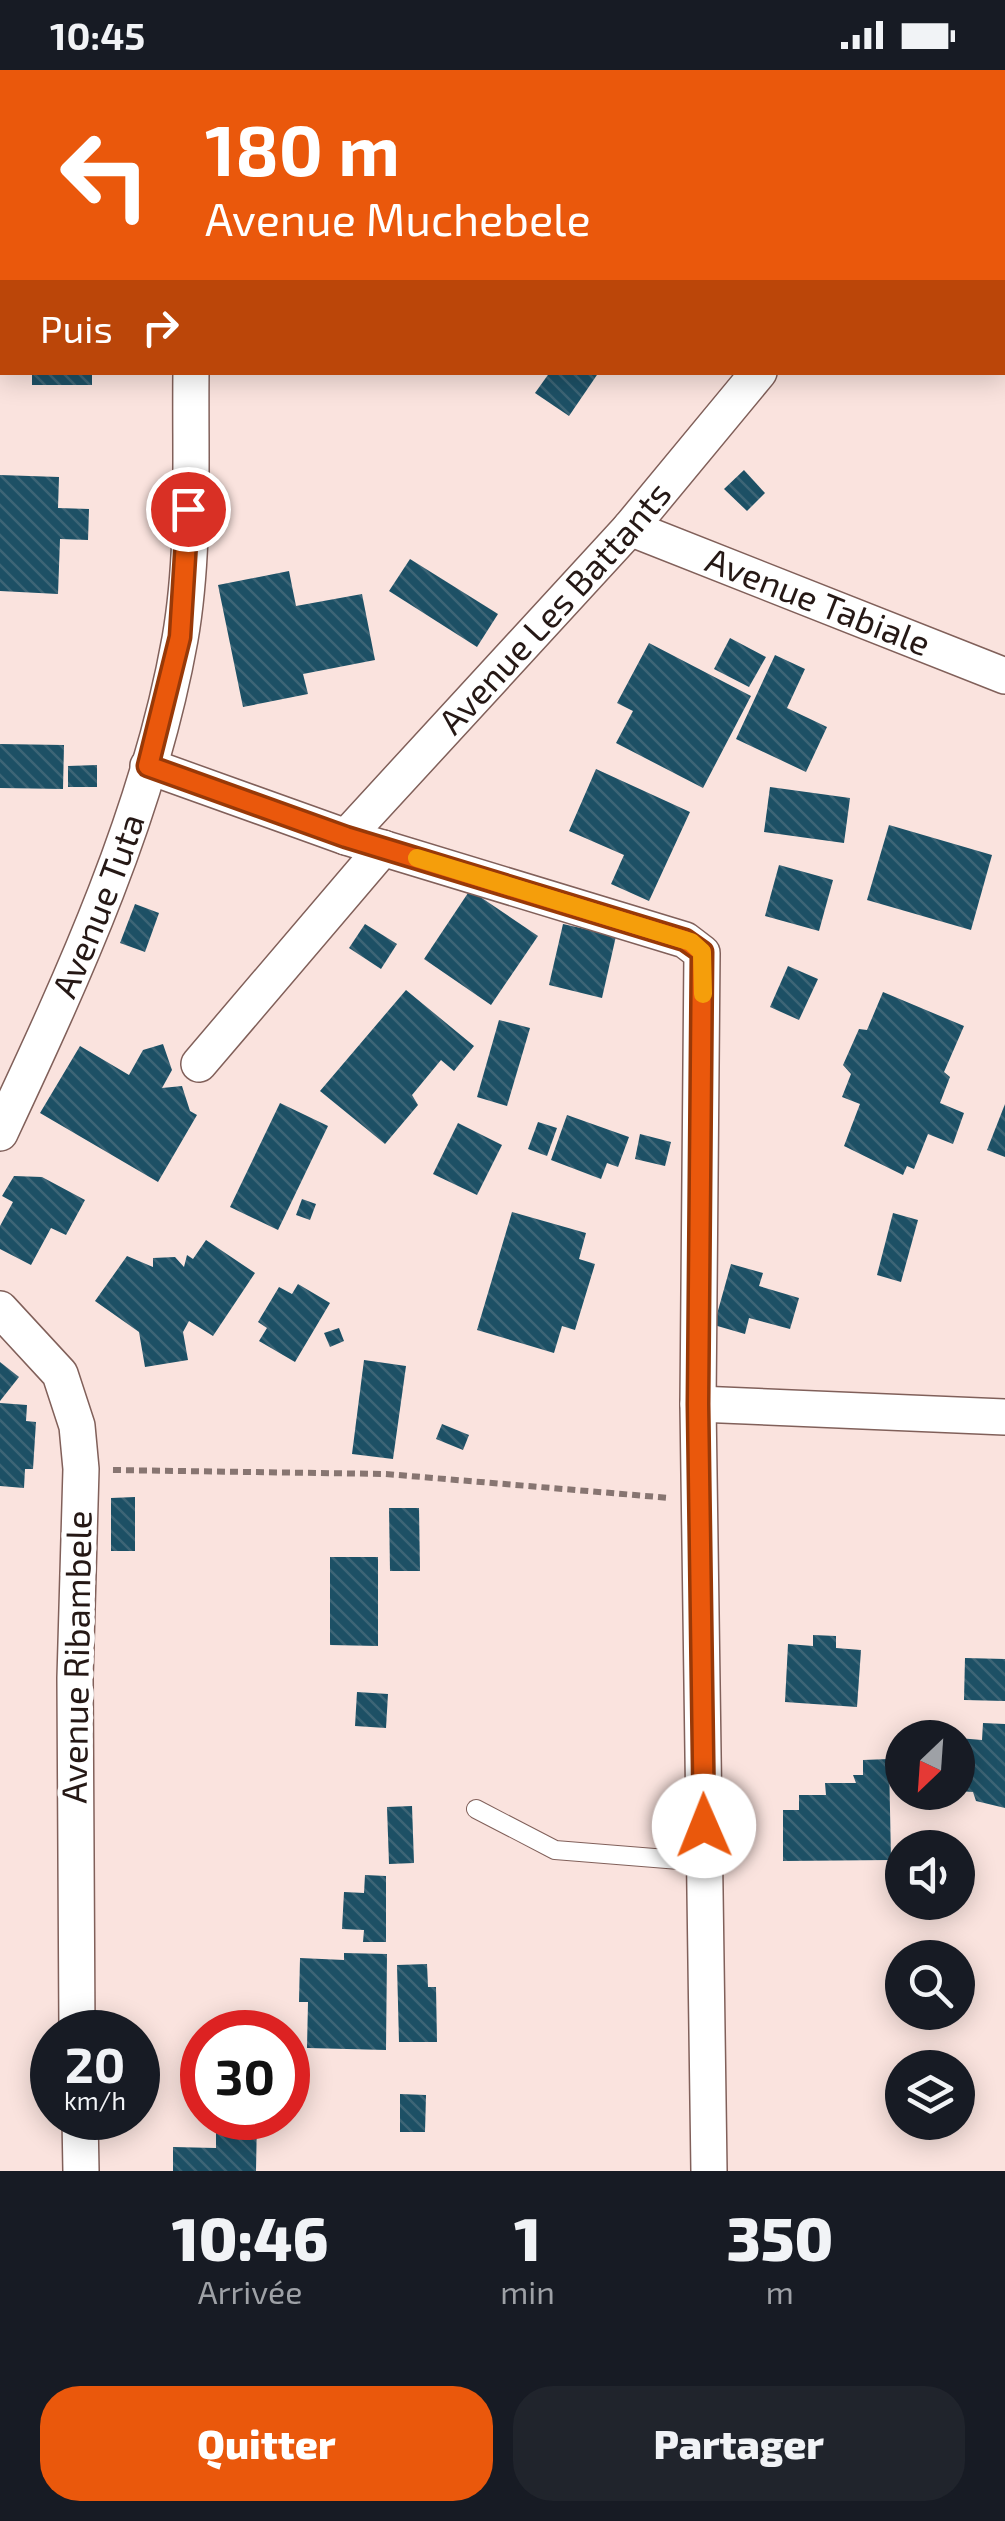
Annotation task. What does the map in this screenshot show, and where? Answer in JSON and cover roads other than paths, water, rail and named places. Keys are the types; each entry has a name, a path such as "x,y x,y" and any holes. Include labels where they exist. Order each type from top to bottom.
{"street":[{"name":"Avenue Tuta","path":"0,1133 103,902 148,766 173,674 187,577 191,375"},
{"name":"Avenue Les Battants","path":"346,837 630,528 756,375"},
{"name":"Avenue Tabiale","path":"630,528 1005,676"},
{"path":"148,766 346,837 685,940 702,952 698,1404 709,2171"},
{"path":"199,1064 383,848"},
{"name":"Avenue Ribambele","path":"0,1309 60,1374 76,1426 81,1469 75,1697 77,2010"},
{"path":"698,1404 1005,1416"},
{"path":"81,2140 82,2171"}],"lane":[{"path":"476,1809 555,1850 704,1862"}]}
